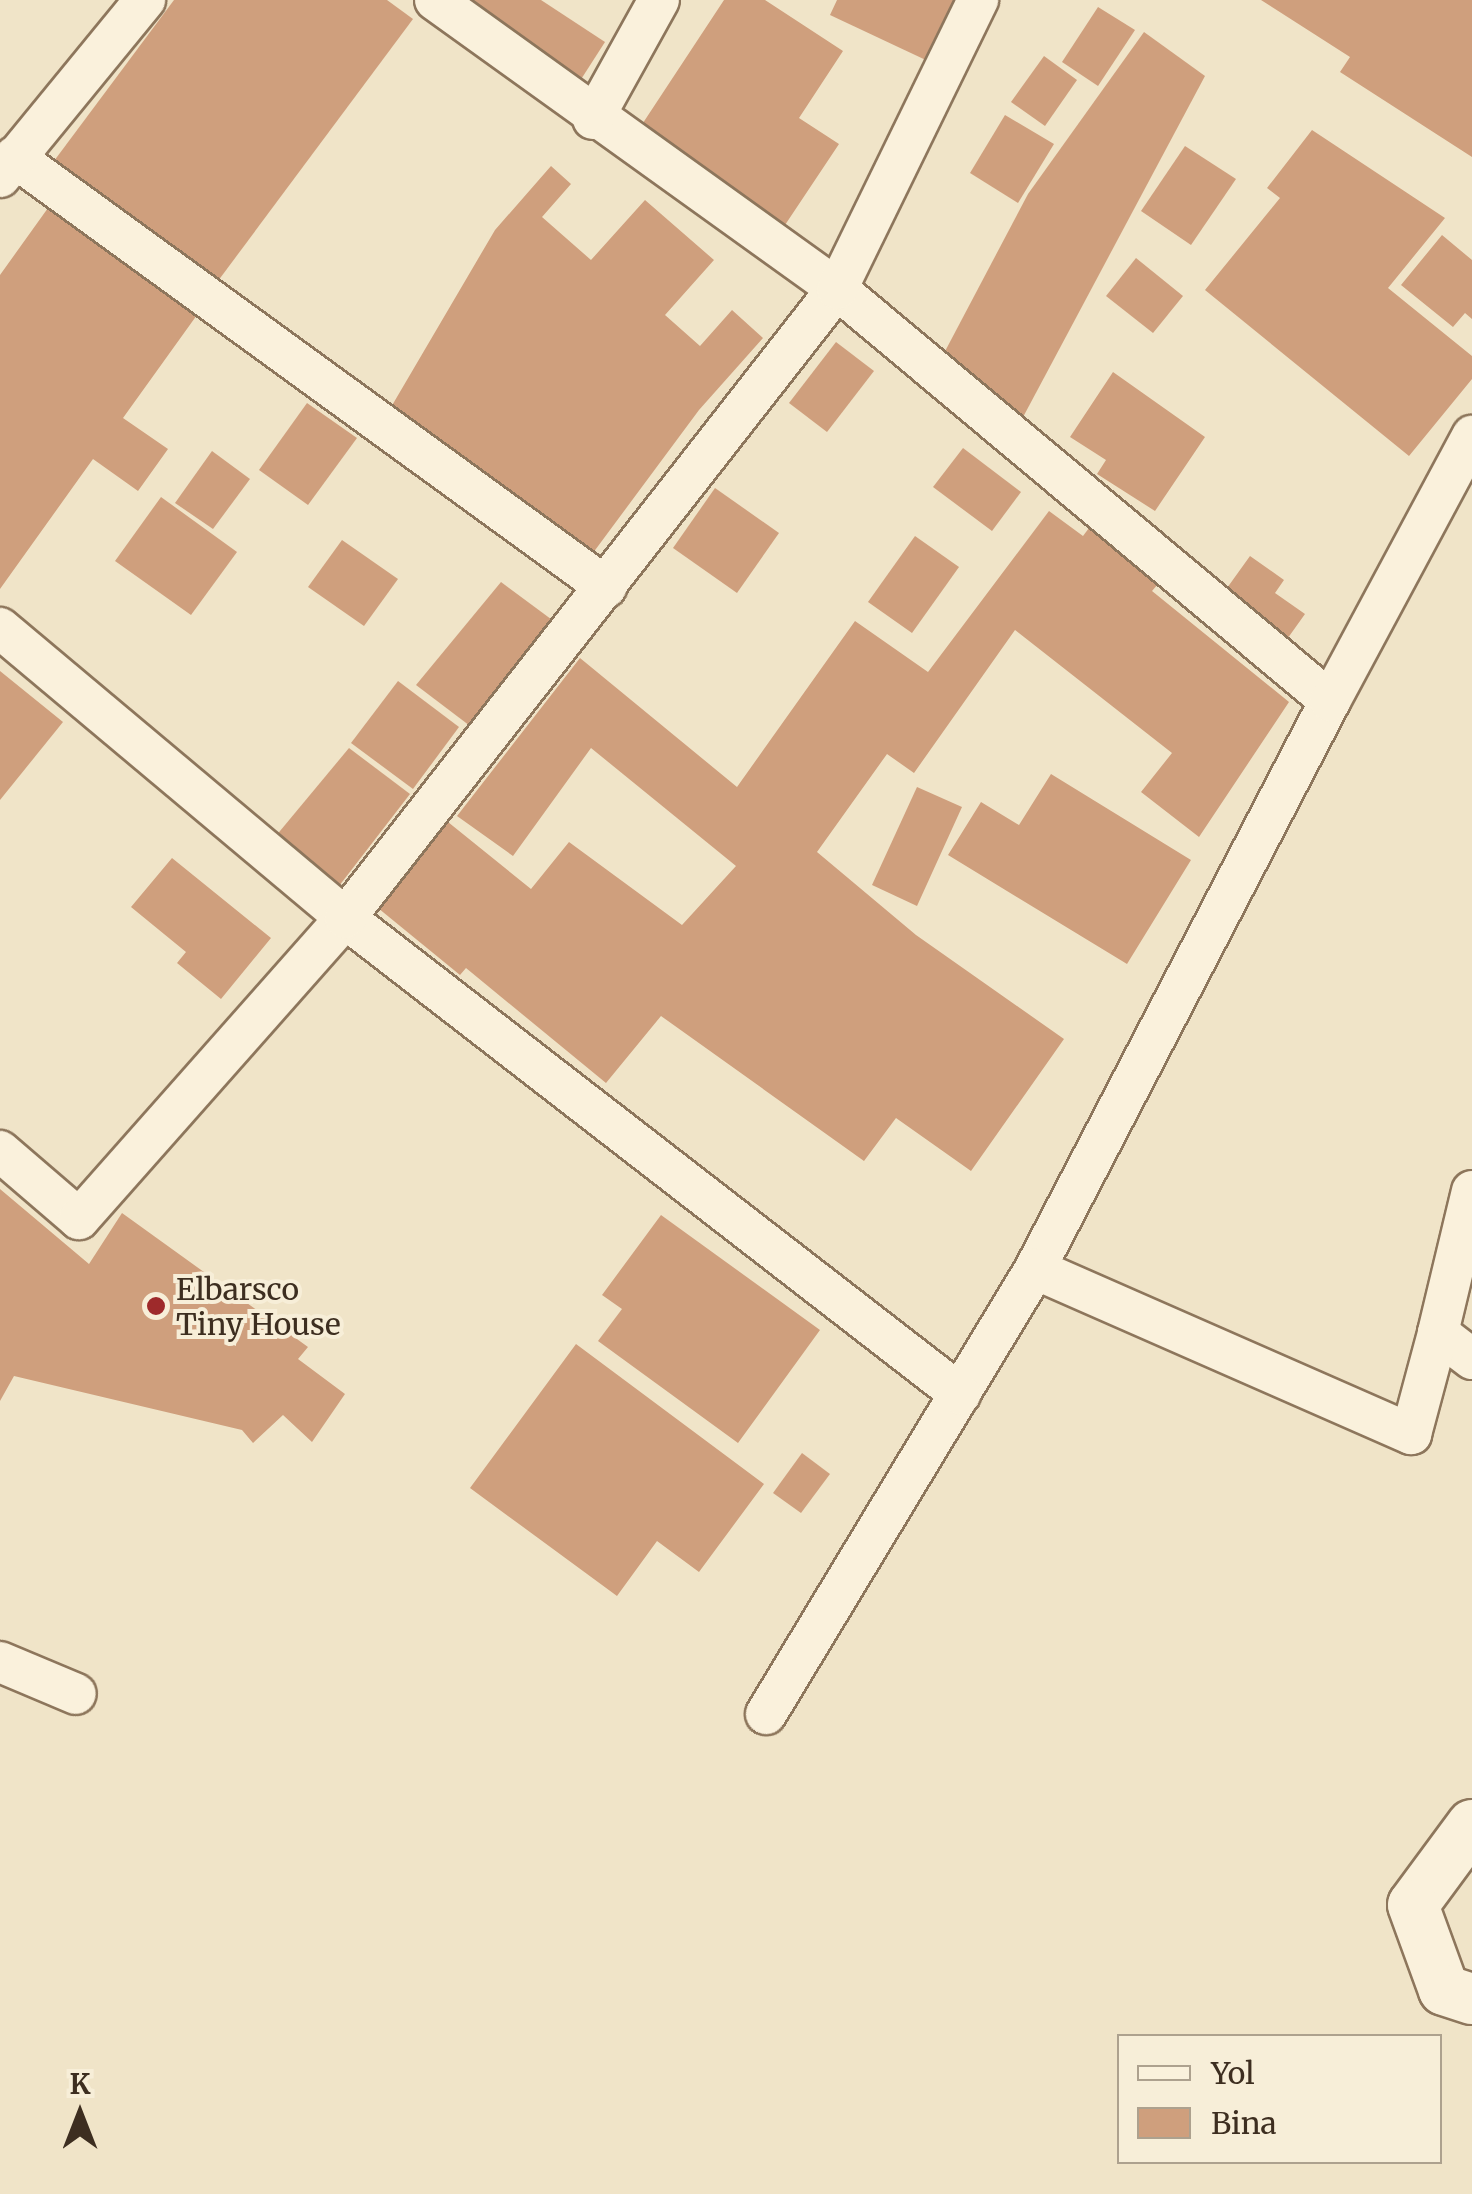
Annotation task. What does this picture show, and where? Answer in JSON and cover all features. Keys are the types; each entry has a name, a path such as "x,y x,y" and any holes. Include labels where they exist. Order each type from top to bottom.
{"street":[{"path":"145,0 7,167 606,588"},
{"path":"435,0 593,119 837,289 1330,700"},
{"path":"593,119 659,0"},
{"path":"0,1150 79,1219 345,918 837,289 978,0"},
{"path":"766,1714 1035,1269 1330,700 1472,436"},
{"path":"0,628 345,918 960,1394"},
{"path":"1035,1269 1411,1434 1472,1191"},
{"path":"1438,1333 1472,1359"},
{"path":"0,1662 76,1694"},
{"path":"1472,1825 1413,1906 1444,1990 1472,1999"}],"building":[{"path":"174,0 387,0 413,19 215,285 51,165"},
{"path":"448,0 541,0 605,42 578,84"},
{"path":"724,0 765,0 843,51 799,118 839,144 783,228 637,132"},
{"path":"837,0 960,0 930,62 830,15"},
{"path":"1261,0 1472,0 1472,157 1340,72 1350,57"},
{"path":"1098,7 1135,30 1098,86 1062,62"},
{"path":"1144,32 1205,76 1022,419 942,357 1028,194"},
{"path":"1044,56 1077,80 1045,126 1011,102"},
{"path":"1005,115 1054,144 1018,203 970,173"},
{"path":"1312,130 1445,218 1388,288 1472,356 1472,379 1409,456 1205,290 1280,198 1267,188"},
{"path":"1185,146 1236,179 1191,245 1141,211"},
{"path":"551,166 571,184 542,217 591,260 645,200 714,260 665,315 700,346 732,310 763,338 699,410 587,561 387,414 495,230"},
{"path":"53,201 202,308 123,418 168,449 138,491 93,459 0,589 0,275"},
{"path":"1442,235 1472,260 1472,319 1465,313 1453,327 1401,285"},
{"path":"1136,258 1183,296 1153,333 1106,296"},
{"path":"836,342 874,371 827,432 789,403"},
{"path":"1113,372 1205,437 1155,511 1097,474 1106,460 1070,437"},
{"path":"307,403 357,438 308,505 259,470"},
{"path":"963,448 1021,492 992,531 933,487"},
{"path":"212,451 250,479 213,529 175,503"},
{"path":"715,488 779,533 737,593 673,548"},
{"path":"161,497 237,552 191,615 115,561"},
{"path":"1049,511 1083,536 1095,520 1164,577 1152,591 1289,702 1199,837 1141,792 1172,753 1015,630 914,773 887,754 817,852 916,935 1064,1039 971,1171 896,1118 864,1161 661,1016 606,1083 466,968 460,975 378,908 448,822 531,889 569,842 682,925 736,866 591,748 513,856 457,816 580,658 737,787 855,621 928,672"},
{"path":"915,536 959,567 912,633 868,602"},
{"path":"342,540 398,579 364,626 308,587"},
{"path":"1250,556 1284,580 1275,593 1305,614 1285,642 1222,595"},
{"path":"501,582 559,625 478,732 416,685"},
{"path":"0,671 63,722 0,800"},
{"path":"398,681 459,727 413,789 351,743"},
{"path":"349,748 410,794 339,886 275,837"},
{"path":"1051,774 1191,860 1127,964 948,855 981,802 1019,825"},
{"path":"917,787 962,807 917,906 872,885"},
{"path":"172,858 271,938 221,999 177,963 186,952 131,907"},
{"name":"Elbarsco Tiny House","path":"0,1189 89,1264 122,1213 308,1347 298,1359 345,1394 312,1442 283,1415 253,1443 242,1430 14,1376 0,1401"},
{"path":"661,1215 820,1330 738,1443 598,1341 622,1309 602,1295"},
{"path":"576,1344 764,1484 699,1572 657,1541 617,1596 470,1488"},
{"path":"802,1453 830,1474 801,1513 773,1493"}],"place":[{"name":"Elbarsco Tiny House","path":"156,1306"}]}
